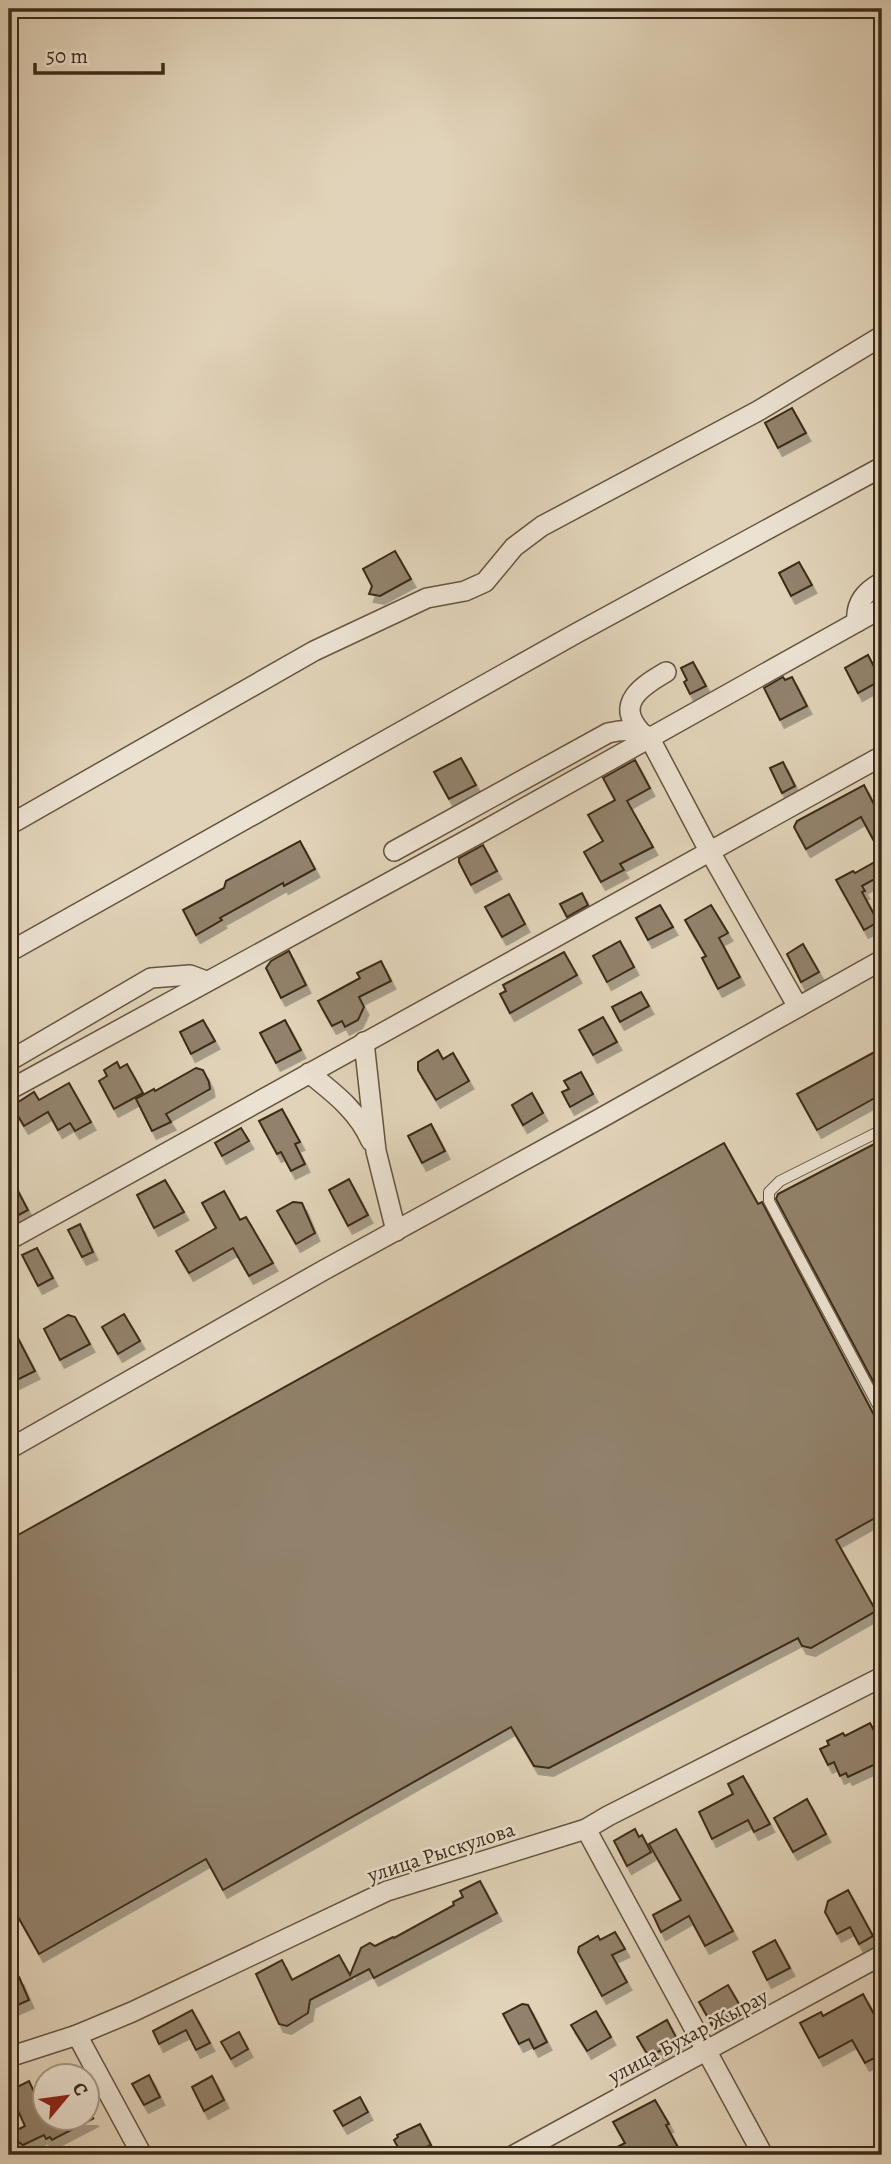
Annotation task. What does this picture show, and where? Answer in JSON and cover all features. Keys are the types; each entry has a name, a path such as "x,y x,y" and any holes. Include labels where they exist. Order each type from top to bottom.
{"street":[{"path":"9,825 314,651 427,598 465,592 485,583 514,547 542,526 758,411 882,336"},
{"path":"9,952 575,634 882,467"},
{"path":"857,622 856,612 862,597 882,582"},
{"path":"9,1090 478,834 645,734 882,608"},
{"path":"666,671 646,683 632,698 629,712 634,724 645,734 799,1007"},
{"path":"394,851 608,733 624,729 645,734"},
{"path":"9,1240 882,755"},
{"path":"9,1449 882,960"},
{"path":"9,1061 151,978 190,975 206,981"},
{"path":"364,1042 376,1151 396,1231"},
{"path":"309,1073 345,1102 365,1127 376,1151"},
{"name":"улица Рыскулова","path":"9,2057 77,2035 132,2011 387,1891 586,1829 882,1677"},
{"path":"586,1829 763,2155"},
{"name":"улица Бухар Жырау","path":"514,2155 882,1955"},
{"path":"77,2035 142,2155"}],"lane":[{"path":"882,1130 780,1181 769,1192 769,1201 882,1413"}],"building":[{"path":"792,408 806,433 778,448 765,423"},
{"path":"395,551 411,579 380,596 369,594 372,586 363,569"},
{"path":"799,562 812,585 791,596 779,573"},
{"path":"868,655 881,680 858,693 845,668"},
{"path":"693,662 706,686 690,694 681,668"},
{"path":"783,677 785,680 792,677 807,706 780,720 764,688"},
{"path":"461,758 476,785 449,799 434,772"},
{"path":"635,760 650,788 627,801 653,847 620,864 624,870 601,882 584,852 603,841 588,815 615,800 603,778"},
{"path":"783,762 795,786 782,793 770,768"},
{"path":"864,785 882,820 882,856 861,817 806,849 794,827 797,821"},
{"path":"300,841 315,869 284,886 283,883 220,918 222,920 196,935 183,910 224,888 226,881"},
{"path":"483,845 497,871 471,885 459,858"},
{"path":"882,858 882,875 862,886 865,891 862,892 878,922 864,930 836,880"},
{"path":"582,893 588,905 567,917 560,904"},
{"path":"509,894 525,924 502,937 485,907"},
{"path":"660,905 673,927 648,940 636,918"},
{"path":"711,905 728,933 719,938 740,977 718,989 702,958 706,956 685,920"},
{"path":"620,941 634,967 607,982 593,956"},
{"path":"803,944 819,972 801,982 787,954"},
{"path":"289,951 306,985 281,998 266,968 271,961"},
{"path":"564,952 577,975 510,1013 500,994 506,991 503,985"},
{"path":"381,961 391,981 359,997 364,1007 358,1020 345,1027 342,1021 332,1026 318,1001 360,978 357,973"},
{"path":"641,992 649,1006 620,1022 612,1007"},
{"path":"603,1017 617,1042 593,1055 579,1030"},
{"path":"203,1020 215,1041 191,1054 180,1032"},
{"path":"285,1020 301,1050 276,1063 260,1033"},
{"path":"882,1048 882,1094 817,1130 797,1094"},
{"path":"438,1050 443,1059 453,1053 469,1081 436,1100 418,1070 418,1062"},
{"path":"117,1062 120,1068 127,1064 143,1093 114,1109 99,1081 107,1076 104,1070"},
{"path":"196,1068 203,1070 210,1089 166,1114 171,1122 152,1131 136,1099"},
{"path":"581,1072 593,1094 570,1107 562,1092 569,1089 564,1081"},
{"path":"69,1083 91,1122 75,1131 70,1123 58,1130 48,1112 24,1126 12,1106 34,1092 39,1100"},
{"path":"532,1093 543,1113 523,1125 512,1105"},
{"path":"282,1109 300,1142 295,1144 305,1164 291,1171 281,1152 277,1154 259,1121"},
{"path":"431,1124 445,1151 422,1163 408,1136"},
{"path":"241,1128 249,1141 222,1156 215,1143"},
{"path":"882,1140 882,1398 776,1199 778,1194"},
{"path":"724,1143 758,1204 762,1202 875,1417 882,1420 882,1514 836,1540 876,1611 811,1648 802,1646 798,1638 549,1768 534,1766 511,1727 223,1890 206,1859 39,1954 9,1901 9,1540"},
{"path":"9,1174 28,1210 9,1220"},
{"path":"349,1179 368,1215 348,1226 329,1190"},
{"path":"165,1180 184,1212 154,1228 137,1195"},
{"path":"224,1191 240,1220 246,1217 273,1263 249,1276 233,1248 189,1273 176,1251 216,1228 202,1203"},
{"path":"293,1202 302,1203 315,1233 296,1244 277,1211"},
{"path":"80,1224 93,1252 82,1257 68,1230"},
{"path":"37,1248 53,1278 38,1286 22,1255"},
{"path":"124,1314 140,1341 118,1354 102,1327"},
{"path":"68,1315 75,1317 90,1344 60,1360 44,1329"},
{"path":"9,1321 35,1371 15,1381 9,1369"},
{"path":"870,1723 882,1746 882,1761 848,1777 846,1773 840,1776 834,1762 828,1765 820,1749 829,1745 827,1741 843,1733 845,1736"},
{"path":"743,1776 770,1824 754,1832 748,1820 712,1839 699,1812 733,1794 728,1784"},
{"path":"807,1799 826,1834 793,1852 774,1818"},
{"path":"635,1829 639,1837 642,1835 651,1852 627,1866 614,1841"},
{"path":"676,1829 733,1931 705,1946 689,1916 661,1932 653,1915 681,1900 649,1844"},
{"path":"480,1881 497,1913 374,1978 369,1969 310,2000 308,2013 287,2026 279,2024 256,1974 282,1960 292,1980 339,1955 350,1975 361,1948 370,1943 375,1946 394,1938 454,1905 453,1902 463,1897 460,1891"},
{"path":"848,1890 873,1936 859,1944 850,1927 837,1934 825,1912 828,1901"},
{"path":"615,1932 625,1949 612,1955 627,1982 602,1996 578,1952 579,1947 598,1936 600,1940"},
{"path":"775,1940 790,1968 767,1980 753,1952"},
{"path":"19,1977 29,2000 9,2009 9,1981"},
{"path":"728,1985 742,2009 712,2025 699,2002"},
{"path":"863,1994 882,2029 882,2054 865,2063 852,2040 819,2058 800,2023 821,2012 823,2016"},
{"path":"522,2004 528,2005 547,2042 534,2049 529,2039 519,2044 503,2014"},
{"path":"192,2010 210,2043 196,2050 186,2030 159,2044 153,2031"},
{"path":"596,2011 611,2037 587,2051 571,2025"},
{"path":"667,2020 678,2041 649,2057 637,2037"},
{"path":"239,2032 248,2049 231,2059 221,2042"},
{"path":"149,2075 160,2097 144,2105 132,2084"},
{"path":"212,2076 224,2100 204,2111 192,2087"},
{"path":"29,2081 32,2088 32,2132 67,2132 52,2140 50,2137 46,2139 44,2135 23,2145 17,2141 13,2132 25,2126 9,2091"},
{"path":"360,2097 368,2112 343,2126 334,2111"},
{"path":"655,2100 682,2155 602,2155 625,2143 613,2122"},
{"path":"420,2124 431,2145 418,2151 420,2155 402,2155 394,2140 397,2135"}]}
